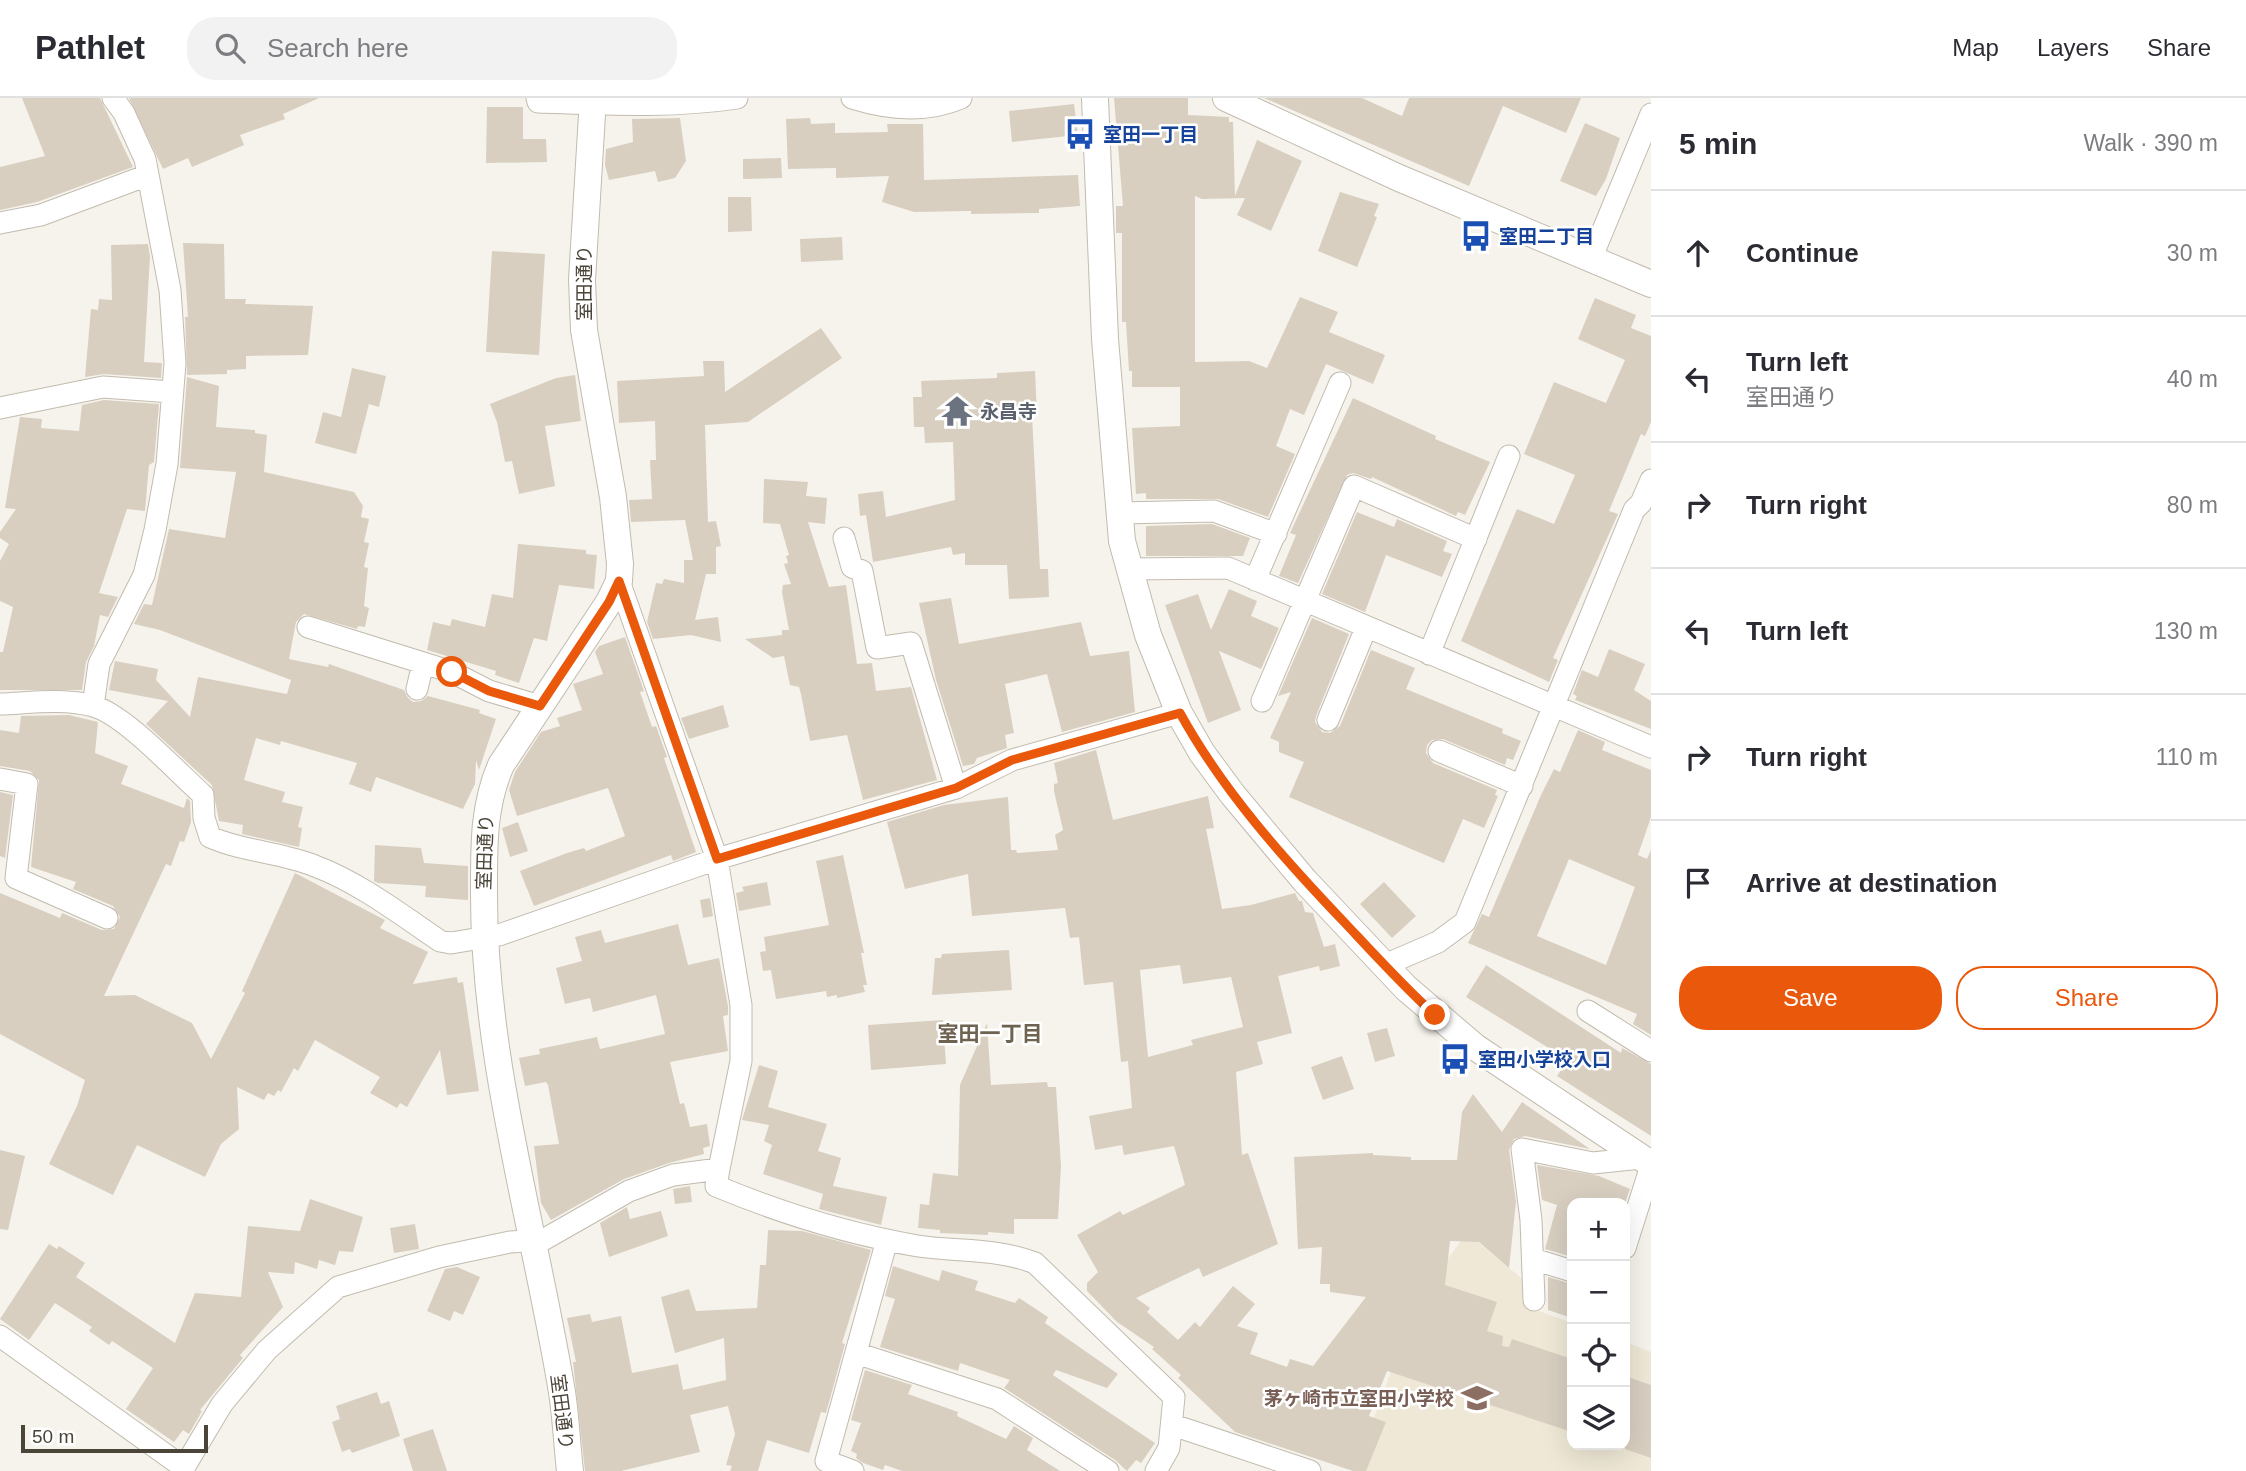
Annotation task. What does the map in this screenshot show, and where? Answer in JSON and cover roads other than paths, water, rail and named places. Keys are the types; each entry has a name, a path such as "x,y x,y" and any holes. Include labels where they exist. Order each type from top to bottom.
{"street":[{"path":"93,706 99,664 144,575 155,530 167,464 175,363 170,290 145,159 124,113 113,98"},
{"path":"537,98 538,102 699,104 737,98"},
{"path":"852,98 871,104 922,108 961,98"},
{"path":"1095,98 1106,352 1119,513 1128,569 1148,635 1180,713 1202,753 1233,795 1305,881 1435,1015 1475,1046 1648,1163"},
{"path":"1226,98 1399,178 1651,284"},
{"name":"室田通り","path":"570,1471 562,1393 530,1239 486,981 483,938 485,818 490,790 501,765 609,602 619,581 613,496 584,318 582,280 593,101"},
{"path":"1591,259 1651,114"},
{"path":"0,223 41,215 148,174"},
{"path":"1255,580 1340,383"},
{"path":"0,408 103,387 172,391"},
{"path":"1429,654 1509,456"},
{"path":"1385,965 1438,942 1465,922 1634,510 1641,503 1651,480"},
{"path":"1262,701 1354,486 1476,539"},
{"path":"1119,513 1214,511 1276,534"},
{"path":"844,538 852,567 862,571 877,648 911,643 956,788"},
{"path":"1128,569 1228,568 1553,708 1651,747"},
{"path":"619,581 717,859 741,1005 739,1078 716,1186 831,1227 928,1247 1011,1254 1035,1263 1174,1397 1169,1448 1156,1471"},
{"path":"308,627 452,672 489,691 540,706"},
{"path":"1328,720 1366,628"},
{"path":"416,689 423,663"},
{"path":"0,705 57,702 93,706 117,718 203,794 204,818 210,837 234,848 312,864 337,875 440,941 452,943 483,938 717,859 956,788 1012,760 1180,713"},
{"path":"1439,751 1522,786"},
{"path":"0,779 27,784 16,878 107,918"},
{"path":"1588,1011 1651,1051"},
{"path":"1534,1300 1533,1259 1522,1149 1593,1163 1648,1163"},
{"path":"1630,1230 1648,1163"},
{"path":"0,1336 182,1469 222,1404 267,1350 338,1287 439,1257 530,1239 543,1240 629,1191 673,1175 719,1169"},
{"path":"853,1471 826,1461 887,1240"},
{"path":"1533,1259 1567,1269"},
{"path":"856,1353 997,1399 1108,1471"},
{"path":"1173,1425 1310,1471"}],"place":[{"name":"室田一丁目","path":"1080,134"},
{"name":"室田二丁目","path":"1476,236"},
{"name":"永昌寺","path":"957,411"},
{"name":"室田小学校入口","path":"1455,1059"},
{"name":"茅ヶ崎市立室田小学校","path":"1477,1398"}],"district":[{"name":"室田一丁目","path":"990,1033"}]}
